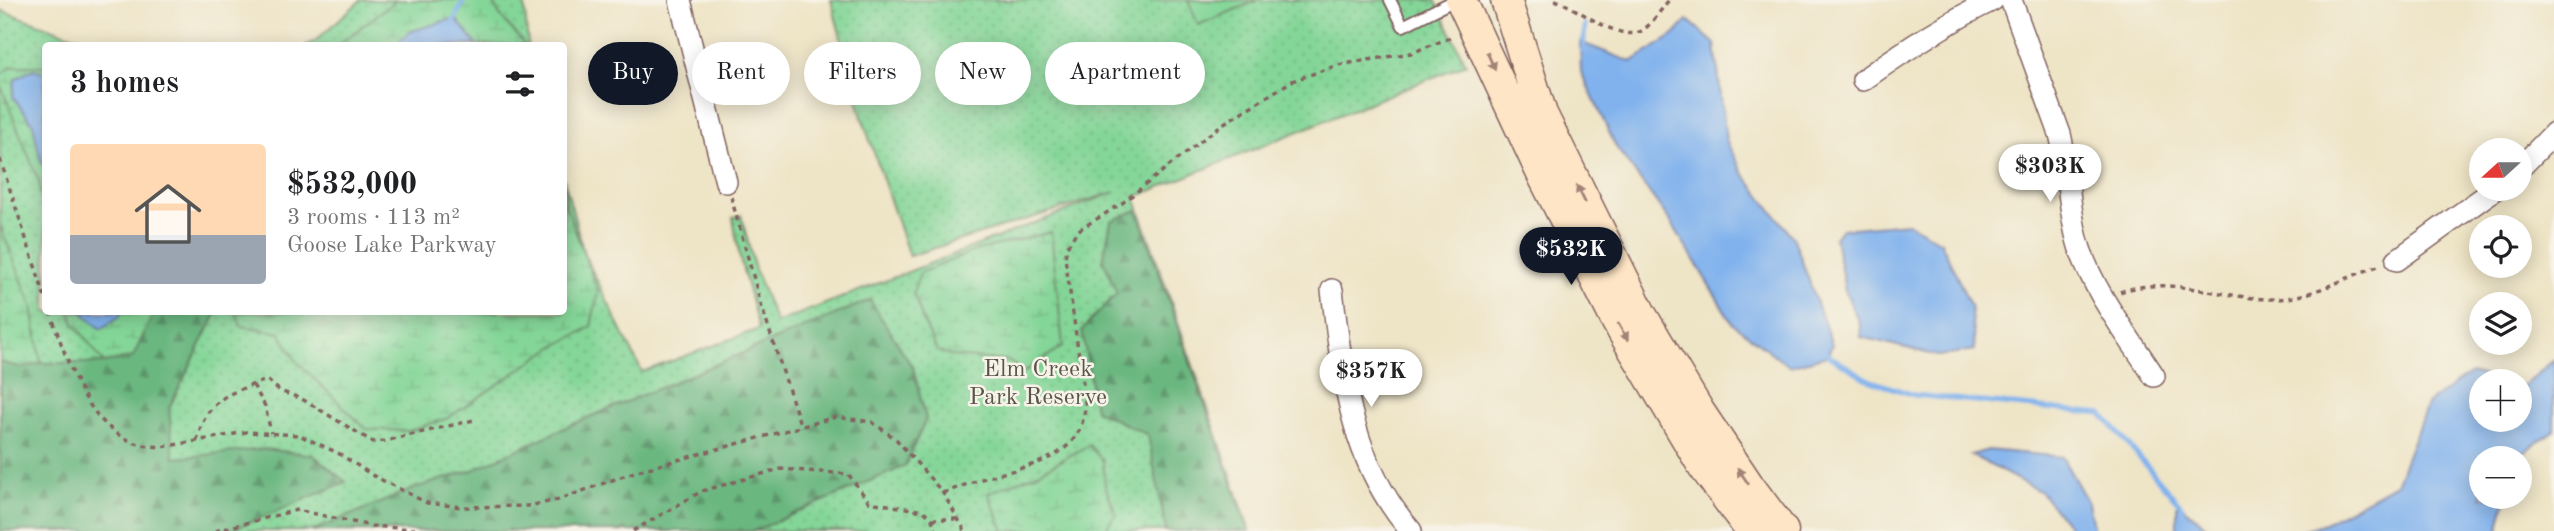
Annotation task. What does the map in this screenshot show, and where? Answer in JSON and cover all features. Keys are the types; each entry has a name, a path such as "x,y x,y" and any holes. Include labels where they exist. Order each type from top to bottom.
{"street":[{"path":"680,0 726,182"},
{"path":"1461,0 1541,172 1617,322 1703,466 1751,531"},
{"path":"1506,0 1542,114 1641,314 1699,411 1783,531"},
{"path":"1863,80 1961,15 1993,0"},
{"path":"2011,0 2060,134 2078,244 2089,273 2154,376"},
{"path":"2532,156 2554,133"},
{"path":"2397,260 2478,201"},
{"path":"1332,289 1344,383 1354,428 1371,472 1393,511 1411,531"}],"lane":[{"path":"1390,0 1403,26 1455,0"}],"path":[{"path":"1555,0 1615,31 1630,34 1642,31 1669,0"},
{"path":"943,493 1042,462 1071,443 1079,432 1086,414 1085,399 1065,257 1067,247 1077,232 1121,204 1221,125 1292,81 1338,65 1411,53 1457,35"},
{"path":"0,159 42,288"},
{"path":"726,182 762,308 801,427"},
{"path":"2104,299 2124,290 2174,286 2233,296 2272,299 2335,285 2359,272 2397,260"},
{"path":"51,315 75,377 92,410 99,419 117,432 142,444 156,447 237,433 299,435 427,503 461,508 528,506 558,500 637,471 836,417 872,422 896,439 943,493 965,531"},
{"path":"197,440 200,424 213,405 233,391 267,380 280,391 303,400 373,442 474,421"},
{"path":"253,385 265,406 271,433"},
{"path":"633,531 702,491 780,470 848,474 869,502 924,511 932,519 935,531"},
{"path":"215,531 298,510 371,526 442,531"},
{"path":"932,519 958,519"}],"green space":[{"path":"361,0 524,0 528,42 313,42"},
{"path":"396,0 494,0 502,18 522,42 342,42"},
{"name":"Elm Creek Park Reserve","path":"831,0 1435,0 1466,64 1135,197 1250,531 0,531 0,10 91,42 42,42 42,315 567,315 567,190 584,254 642,372 759,329 740,259 733,218 741,215 755,270 776,323 1115,192 909,256 859,105 921,105 921,42 842,42"},
{"path":"1188,0 1256,0 1256,1 1198,25"},
{"path":"14,66 42,66 42,200 39,182 0,84 0,74"},
{"path":"567,209 598,292 591,327 553,347 448,418 409,431 366,429 297,362 280,333 241,326 237,315 567,315"},
{"path":"1137,210 1249,531 1166,531 1148,435 1095,410 1082,330 1117,293 1103,260 1111,221"},
{"path":"0,225 32,306 41,363 23,368 0,362"},
{"path":"1051,232 1063,346 1024,372 1008,361 953,356 937,351 913,292 920,273 974,251"},
{"path":"870,300 913,368 926,419 905,466 754,531 312,531 418,487 473,470 573,424"},
{"path":"71,315 153,315 133,357 104,363 74,323"},
{"path":"153,315 216,315 169,408 174,458 264,449 313,455 346,482 229,531 0,531 0,362 23,368 41,363 104,363 132,357"},
{"path":"1089,445 1103,461 1105,486 1116,513 1105,530 1004,531 988,493 1036,474"}],"water":[{"path":"455,18 475,42 398,42 409,32"},
{"path":"1688,20 1715,44 1726,141 1743,173 1794,239 1832,345 1827,356 1789,366 1732,323 1673,225 1616,147 1581,72 1580,42 1631,62 1674,35"},
{"path":"34,69 42,72 42,163 33,124 13,97 15,79"},
{"path":"1908,223 1941,242 1970,305 1975,350 1938,356 1861,337 1860,325 1845,290 1835,238 1842,229"},
{"path":"85,315 120,315 120,316 101,329"},
{"path":"2554,360 2554,430 2532,446 2469,446 2469,509 2503,509 2498,531 2300,531 2325,523 2396,484 2428,403 2469,374 2469,432 2532,432 2532,378"},
{"path":"1988,450 2062,457 2088,503 2094,531 2073,531 2041,492 1971,455"},
{"path":"2177,502 2212,531 2177,531"}],"waterway":[{"path":"453,22 464,0"},
{"path":"1583,50 1585,24"},
{"path":"1823,352 1871,381 1914,395 2102,414 2182,507"}]}
